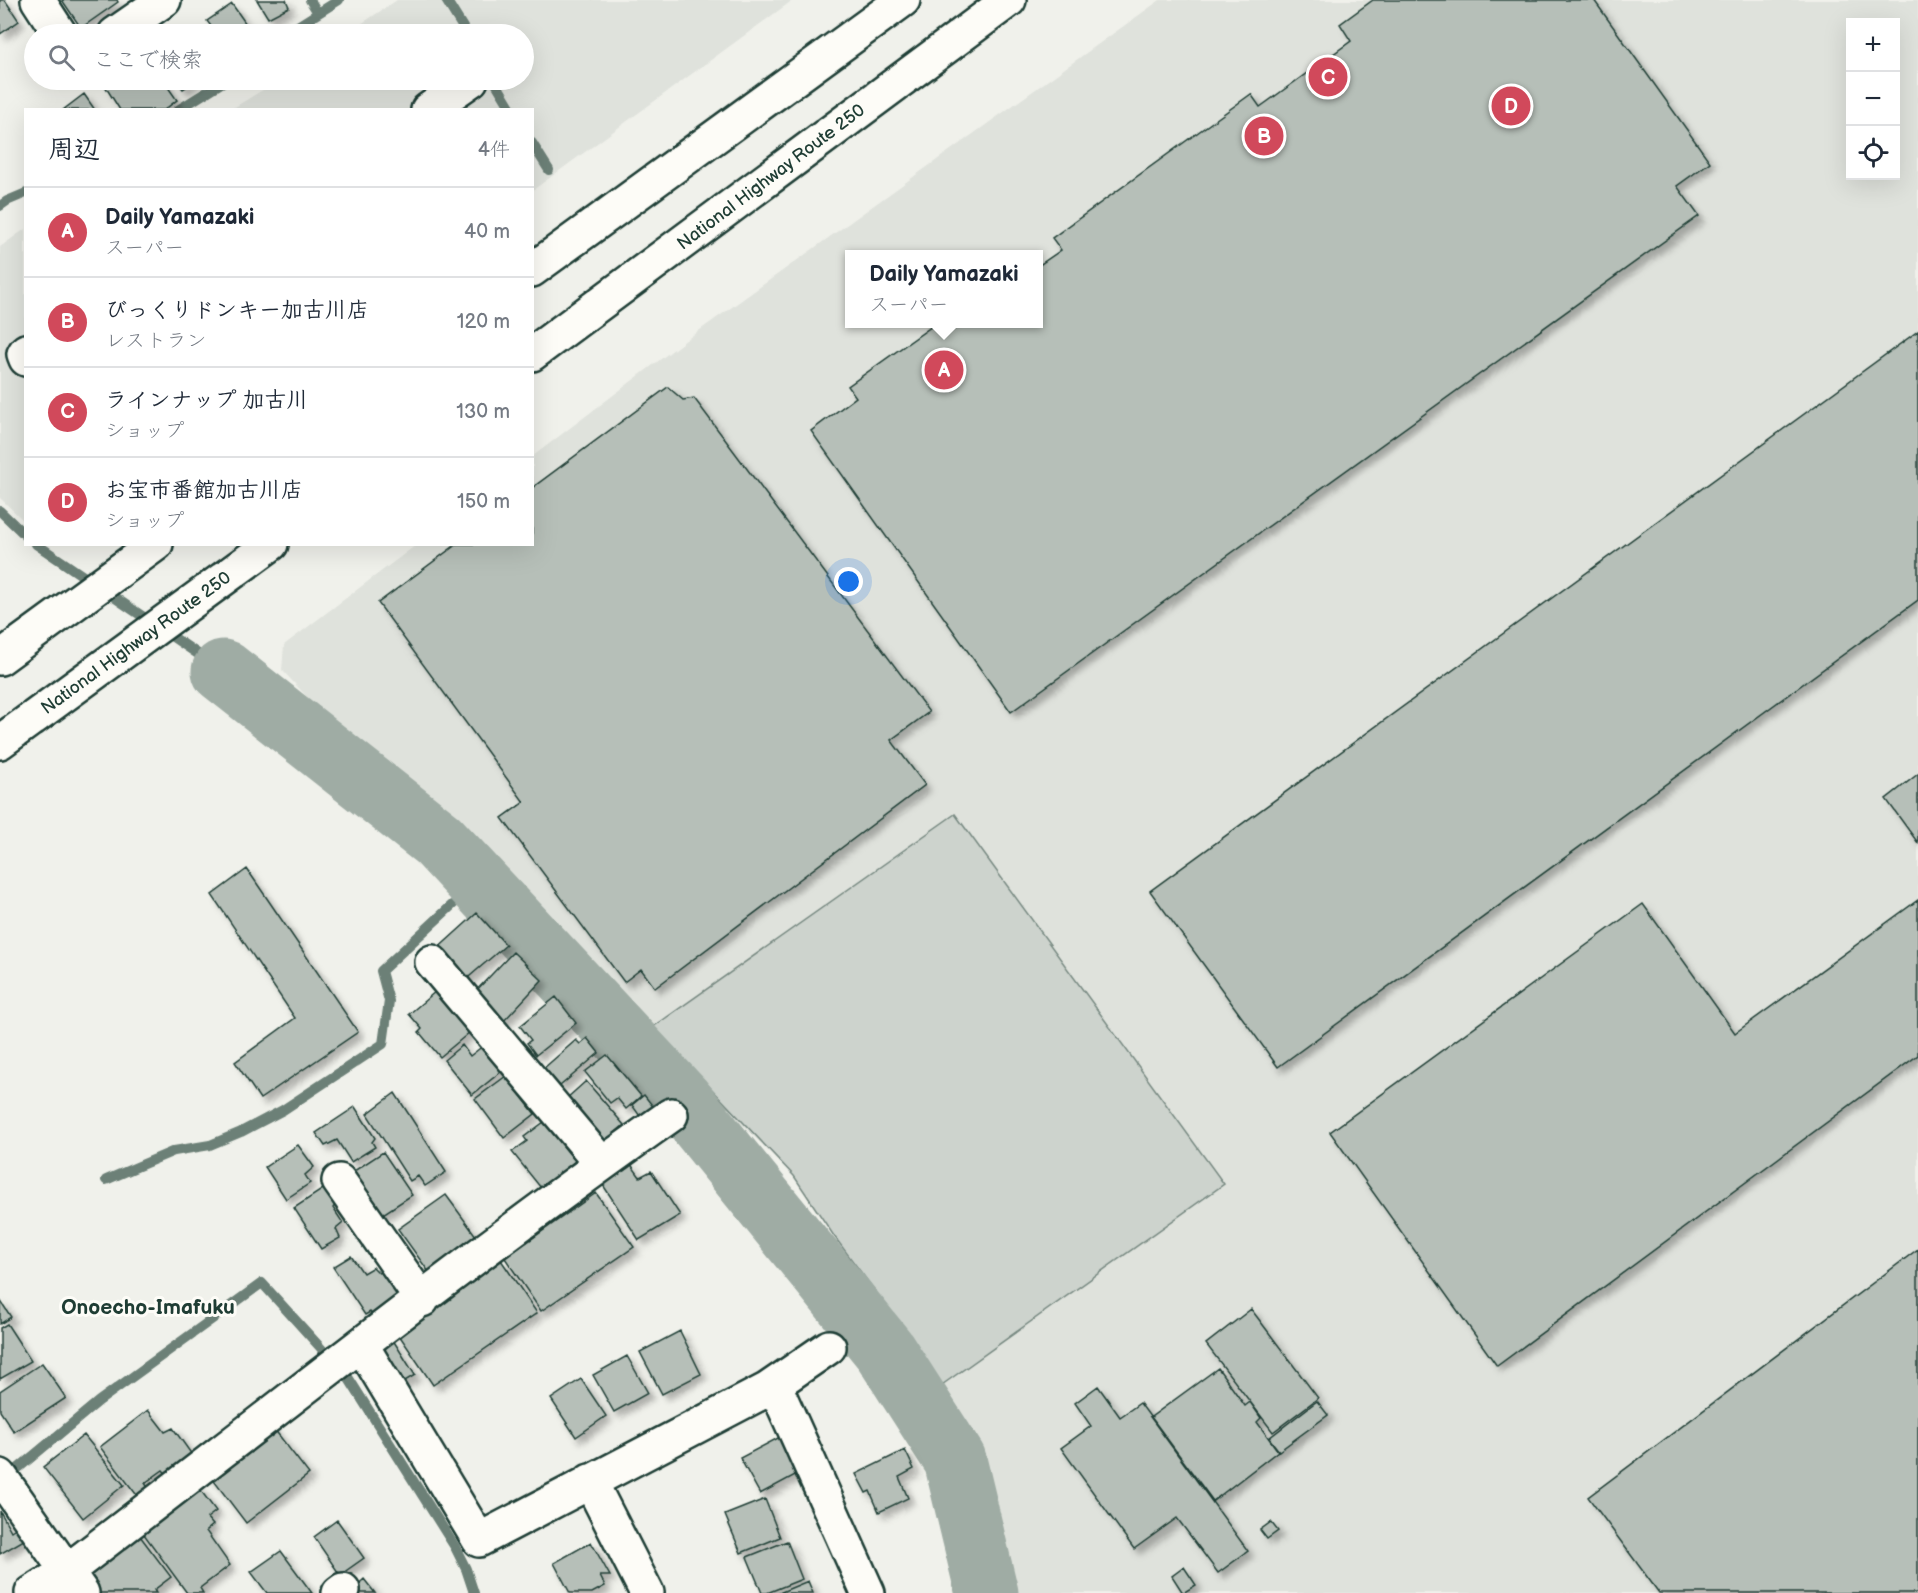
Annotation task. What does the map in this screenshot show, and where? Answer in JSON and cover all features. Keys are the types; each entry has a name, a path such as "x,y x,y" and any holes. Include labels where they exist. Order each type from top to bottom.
{"main road":[{"path":"38,0 54,24"},
{"path":"129,24 164,0"},
{"path":"534,269 903,0"},
{"name":"National Highway Route 250","path":"534,353 1009,0"},
{"path":"431,108 458,92"},
{"path":"0,658 153,546"},
{"name":"National Highway Route 250","path":"0,742 268,546"},
{"path":"432,962 602,1164"},
{"path":"32,1593 74,1582 362,1346 602,1164 671,1115"},
{"path":"339,1180 422,1300"},
{"path":"362,1346 479,1540 768,1389 829,1347"},
{"path":"768,1389 780,1397 868,1593"},
{"path":"0,1476 74,1582"},
{"path":"590,1481 647,1593"}],"shaded area":[{"path":"397,0 793,0 534,189 534,108 233,108 263,90 534,90 534,24 361,24"},
{"path":"1160,0 1918,0 1918,1593 1016,1593 960,1423 913,1350 793,1176 640,1021 461,827 394,777 309,699 282,670 284,645 415,546 534,546 534,455 686,340"},
{"path":"24,230 24,521 0,498 0,247"},
{"path":"955,814 1224,1184 939,1387 881,1299 834,1236 794,1176 653,1027"}],"building":[{"path":"0,0 5,0 19,21 0,34"},
{"path":"62,0 117,0 118,2 87,24 78,24"},
{"path":"257,0 286,0 289,7 268,18"},
{"path":"1373,0 1594,0 1710,162 1677,186 1699,216 1011,712 811,431 856,397 848,386 929,328 1043,328 1043,263 1061,250 1052,238 1251,94 1260,107 1351,41 1340,24"},
{"path":"232,4 246,24 209,24 207,21"},
{"path":"108,90 170,90 177,100 167,108 119,108"},
{"path":"84,94 94,108 66,108"},
{"path":"1918,331 1918,600 1278,1067 1150,891"},
{"path":"668,387 683,400 694,398 929,712 891,740 925,785 655,988 641,969 624,982 502,818 524,802 378,603 454,546 534,546 534,487"},
{"path":"1918,774 1918,843 1886,799"},
{"path":"247,869 358,1032 260,1099 235,1062 295,1018 212,895"},
{"path":"1918,900 1918,1055 1497,1366 1330,1132 1643,904 1735,1033"},
{"path":"477,913 506,945 463,982 435,951"},
{"path":"513,952 542,980 502,1023 472,995"},
{"path":"436,991 470,1032 440,1057 419,1032 422,1029 409,1014"},
{"path":"556,997 576,1023 536,1055 527,1043 531,1040 520,1026"},
{"path":"587,1038 599,1053 560,1086 544,1068 576,1040 580,1044"},
{"path":"462,1045 470,1056 484,1045 503,1070 472,1095 444,1060"},
{"path":"607,1055 641,1096 626,1109 617,1098 610,1103 585,1072"},
{"path":"506,1076 535,1114 504,1138 475,1099"},
{"path":"586,1081 624,1125 604,1142 566,1099"},
{"path":"395,1093 446,1172 425,1186 418,1176 410,1181 367,1114"},
{"path":"644,1095 655,1109 642,1119 632,1105"},
{"path":"355,1107 375,1138 372,1142 375,1147 351,1162 337,1140 325,1146 316,1133"},
{"path":"548,1119 555,1128 552,1132 575,1161 541,1188 512,1152 527,1141 524,1137"},
{"path":"298,1145 314,1167 305,1175 310,1183 286,1199 265,1167"},
{"path":"383,1152 412,1195 380,1216 354,1171"},
{"path":"630,1163 640,1177 651,1171 680,1215 639,1240 601,1182"},
{"path":"326,1187 336,1204 333,1208 343,1223 336,1229 340,1238 321,1249 294,1208"},
{"path":"596,1193 634,1247 541,1311 505,1258"},
{"path":"446,1195 479,1240 431,1275 398,1229"},
{"path":"1918,1249 1918,1593 1659,1593 1588,1497"},
{"path":"351,1256 363,1273 373,1267 379,1273 385,1270 400,1291 396,1295 401,1303 376,1320 370,1312 365,1315 333,1267"},
{"path":"501,1260 537,1313 433,1385 397,1332"},
{"path":"0,1300 11,1317 0,1324"},
{"path":"1251,1309 1318,1398 1273,1432 1206,1344"},
{"path":"7,1324 31,1361 0,1379 0,1328"},
{"path":"680,1331 701,1374 662,1394 640,1352"},
{"path":"393,1340 415,1375 393,1388 372,1354"},
{"path":"627,1356 648,1393 614,1412 593,1375"},
{"path":"42,1363 66,1398 14,1432 0,1411 0,1391"},
{"path":"1218,1368 1245,1406 1250,1402 1261,1418 1257,1422 1278,1451 1213,1501 1151,1417"},
{"path":"581,1379 606,1416 576,1437 551,1399"},
{"path":"1098,1386 1120,1417 1140,1403 1248,1551 1218,1573 1177,1518 1134,1549 1061,1448 1091,1426 1075,1403"},
{"path":"1317,1401 1328,1415 1279,1451 1269,1438"},
{"path":"148,1410 165,1432 173,1428 195,1459 170,1478 163,1470 145,1483 150,1491 139,1498 100,1447"},
{"path":"271,1425 309,1474 246,1523 208,1473"},
{"path":"84,1435 124,1485 83,1518 43,1467"},
{"path":"780,1437 799,1473 760,1494 740,1458"},
{"path":"905,1450 914,1469 899,1477 908,1498 879,1512 870,1491 866,1493 856,1474"},
{"path":"196,1484 216,1511 207,1518 213,1525 206,1531 230,1565 200,1588 203,1593 187,1593 138,1526"},
{"path":"765,1499 780,1537 741,1553 725,1515"},
{"path":"0,1511 11,1531 17,1527 24,1540 0,1554"},
{"path":"337,1520 364,1558 340,1575 314,1537"},
{"path":"1271,1522 1278,1531 1267,1539 1260,1530"},
{"path":"134,1528 171,1577 154,1590 156,1593 96,1593 79,1570"},
{"path":"787,1541 802,1579 762,1593 747,1557"},
{"path":"591,1542 610,1576 600,1576 605,1586 592,1593 570,1593 554,1563"},
{"path":"281,1551 312,1593 267,1593 251,1572"},
{"path":"1184,1567 1196,1585 1183,1593 1172,1576"},
{"path":"364,1579 375,1593 349,1593"},
{"path":"808,1581 813,1593 779,1593"}],"waterway":[{"path":"310,0 318,13"},
{"path":"301,24 339,0"},
{"path":"446,0 461,24"},
{"path":"181,108 210,90"},
{"path":"500,90 511,108"},
{"path":"534,146 549,170"},
{"path":"0,206 24,194"},
{"path":"0,511 24,534"},
{"path":"39,546 223,671"},
{"path":"223,671 438,840 682,1101 885,1351 955,1460 987,1593"},
{"path":"106,1180 174,1151 210,1145 241,1132 283,1110 383,1044 389,1001 381,971 477,882"},
{"path":"15,1471 99,1401 262,1283 329,1357"},
{"path":"346,1374 455,1547 474,1593"}],"place":[{"name":"ラインナップ 加古川","path":"1328,77"},
{"name":"お宝市番館加古川店","path":"1511,106"},
{"name":"びっくりドンキー加古川店","path":"1264,136"},
{"name":"Daily Yamazaki","path":"944,370"}],"district":[{"name":"Onoecho-Imafuku","path":"148,1307"}]}
